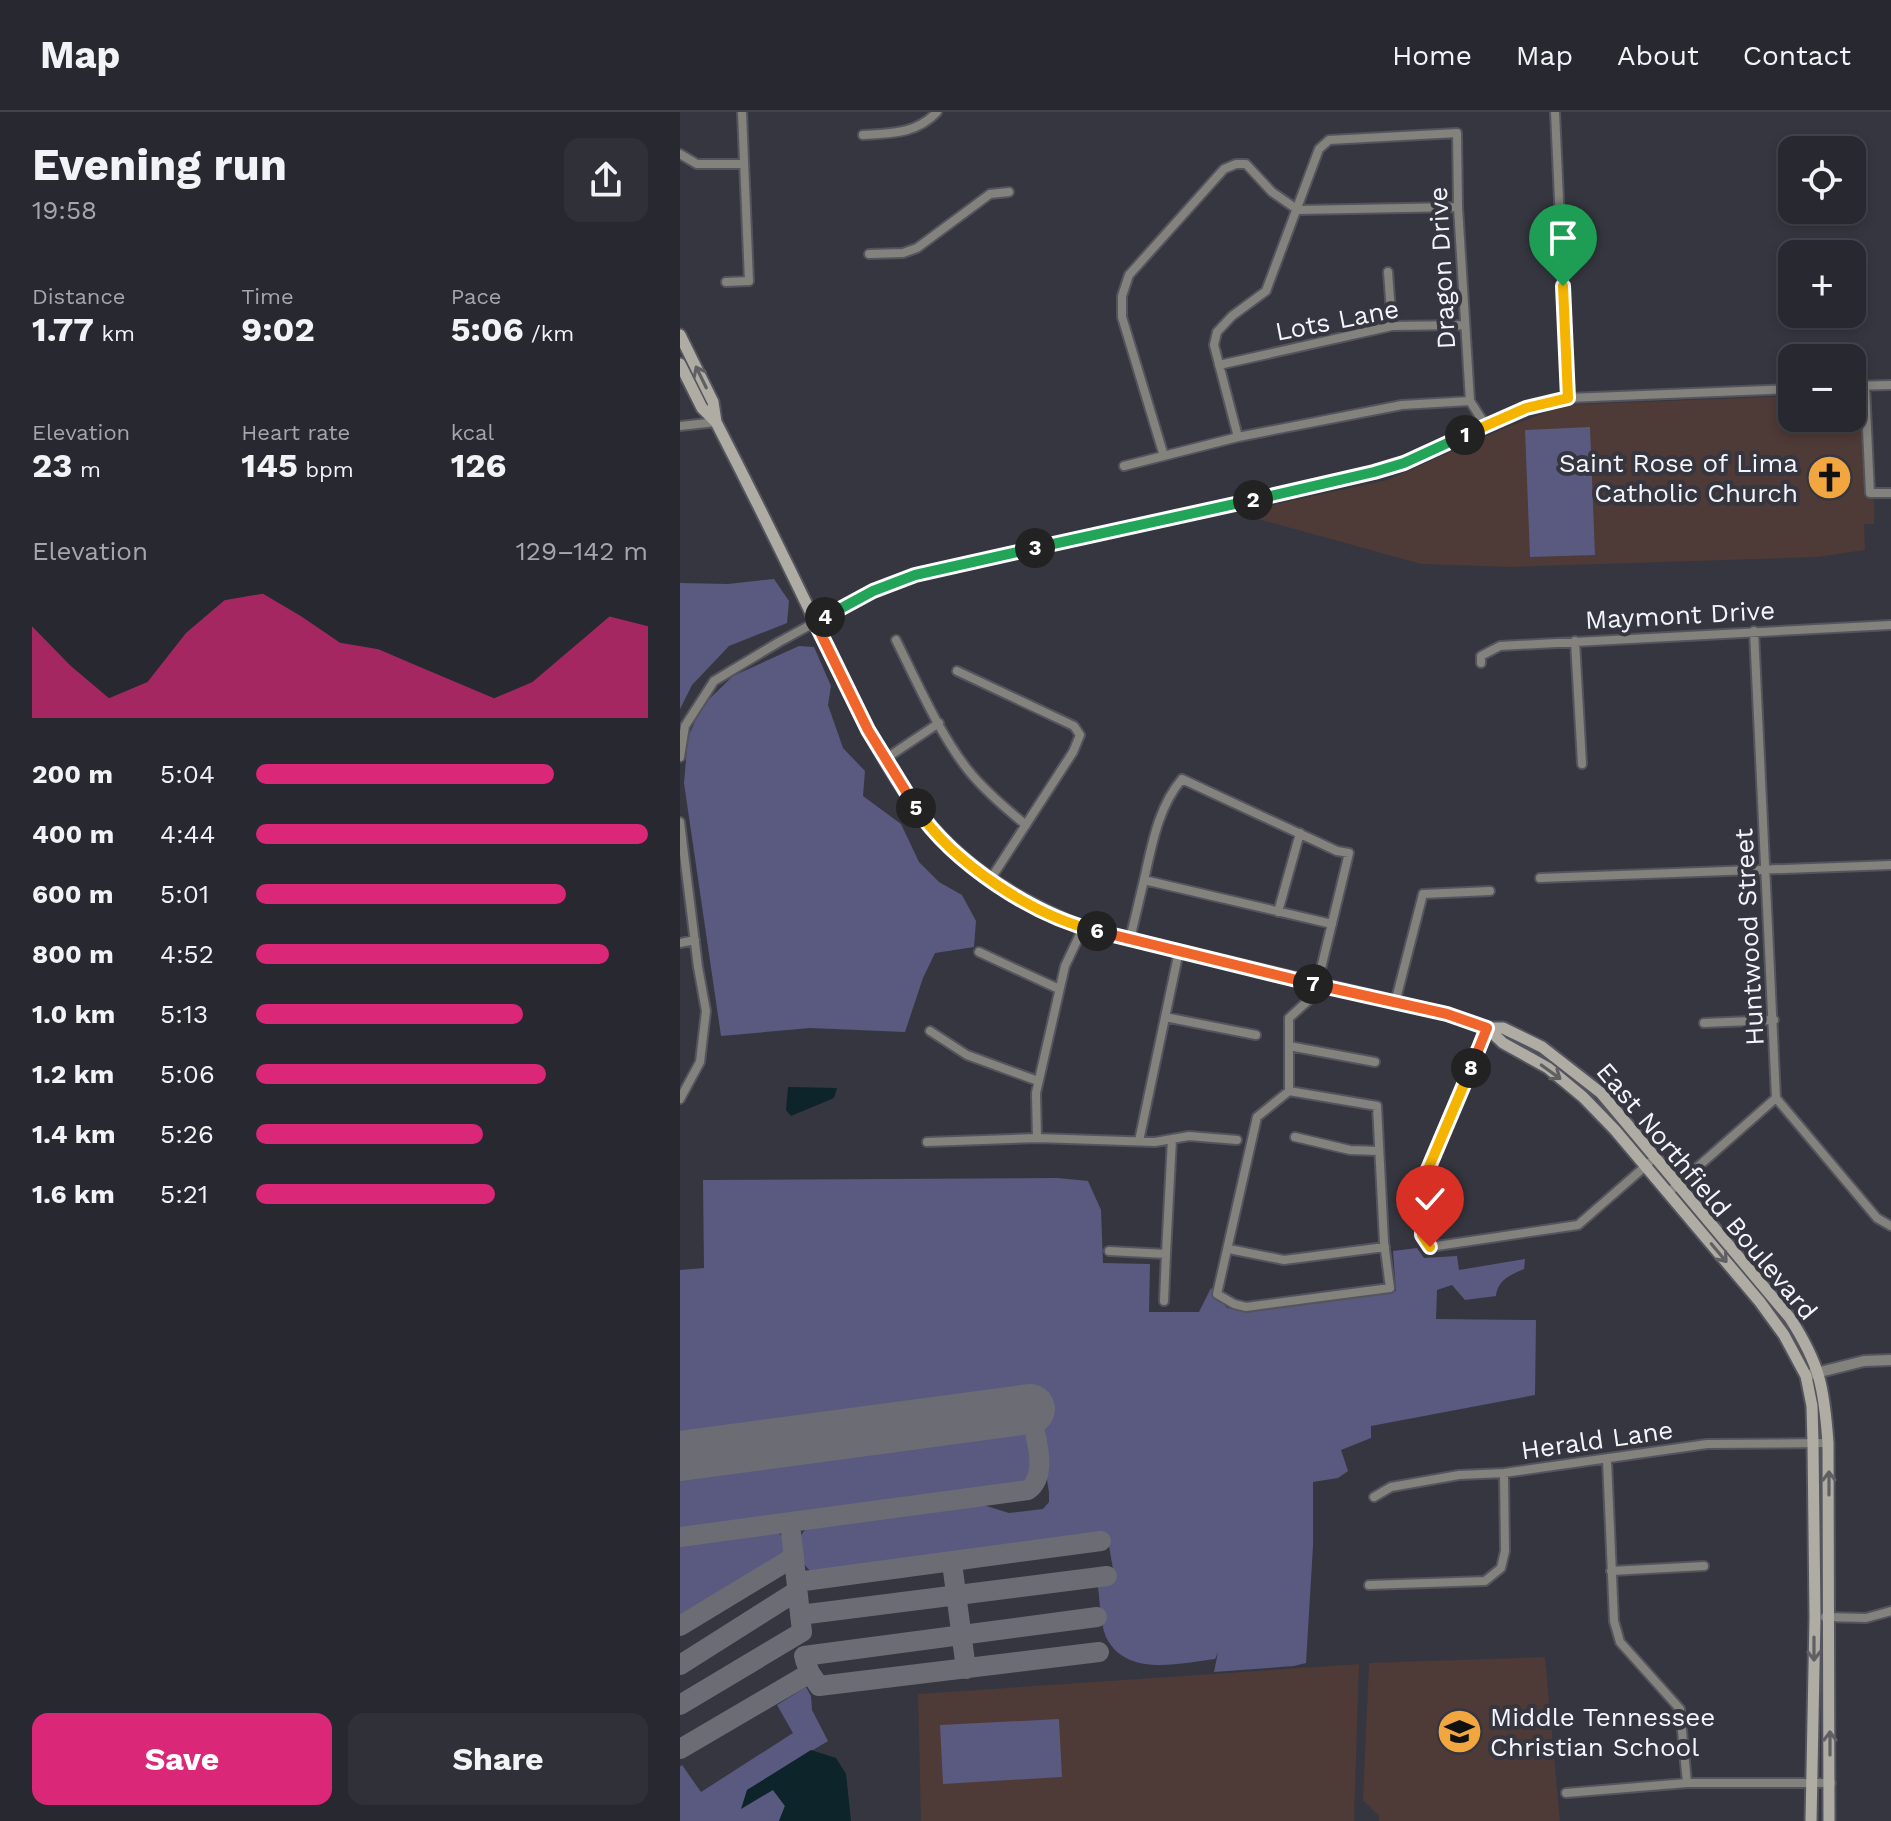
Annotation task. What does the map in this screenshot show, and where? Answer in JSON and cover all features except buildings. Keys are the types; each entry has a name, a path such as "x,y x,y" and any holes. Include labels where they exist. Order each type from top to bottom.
{"main road":[{"name":"East Northfield Boulevard","path":"680,335 713,402 716,422 885,759 921,815 957,853 990,880 1033,906 1083,928 1447,1014 1487,1028 1503,1028 1542,1047 1601,1093 1790,1318 1808,1345 1820,1372 1828,1443 1829,1821"},
{"name":"East Northfield Boulevard","path":"680,364 702,408 716,422"},
{"name":"East Northfield Boulevard","path":"1487,1028 1503,1043 1548,1068 1583,1097 1760,1302 1784,1335 1806,1376 1812,1406 1815,1617 1811,1821"}],"street":[{"path":"726,282 749,281 742,112"},
{"path":"863,135 906,132 923,124 937,112"},
{"path":"1555,112 1568,398"},
{"name":"Dragon Drive","path":"1298,210 1319,149 1329,140 1457,133 1458,207 1470,401"},
{"path":"680,154 697,164 744,164"},
{"path":"1164,456 1122,317 1122,296 1129,275 1224,169 1246,164 1272,192 1298,210 1458,207"},
{"path":"869,254 903,253 917,248 990,194 1009,192"},
{"path":"1238,437 1214,345 1217,332 1232,316 1266,291 1298,210"},
{"path":"1388,272 1392,326"},
{"name":"Lots Lane","path":"1219,365 1392,326 1464,325"},
{"path":"1866,386 1891,385"},
{"path":"680,757 685,726 714,681 873,591 915,575 1374,472 1404,463 1526,408 1568,398 1778,390"},
{"path":"1124,466 1238,437 1402,405 1470,401 1486,426"},
{"path":"1866,407 1870,493 1891,493"},
{"path":"680,426 716,422"},
{"name":"Maymont Drive","path":"1481,663 1481,656 1500,646 1891,625"},
{"name":"Huntwood Street","path":"1754,631 1776,1098"},
{"path":"896,640 966,768 996,801 1026,825"},
{"path":"1575,641 1582,764"},
{"path":"957,671 1074,726 1080,735 1073,752 990,880"},
{"path":"885,759 939,723"},
{"path":"1130,939 1158,820 1182,779 1337,851 1349,853 1317,985 1312,997 1289,1018 1289,1091"},
{"path":"680,822 706,1011 700,1062 680,1099"},
{"path":"1278,912 1300,833"},
{"path":"1540,878 1891,865"},
{"path":"1144,880 1332,924"},
{"path":"1395,1003 1423,894 1490,891"},
{"path":"1037,1138 1038,1081 1065,966 1083,928"},
{"path":"680,943 695,940"},
{"path":"1139,1141 1179,951"},
{"path":"979,952 1059,989"},
{"path":"1165,1017 1256,1035"},
{"path":"1704,1023 1774,1020"},
{"path":"1487,1028 1423,1181 1422,1235 1430,1247 1578,1225 1655,1157"},
{"path":"930,1031 967,1055 1038,1081"},
{"path":"1289,1046 1375,1062"},
{"path":"1289,1091 1377,1106 1390,1288 1246,1307 1217,1294 1257,1117 1289,1091"},
{"path":"1668,1193 1776,1098 1877,1218 1891,1226"},
{"path":"927,1142 1037,1138 1139,1141 1189,1136 1237,1140"},
{"path":"1295,1137 1350,1150 1379,1151"},
{"path":"1164,1301 1172,1139"},
{"path":"1229,1249 1284,1260 1385,1247"},
{"path":"1109,1251 1166,1254"},
{"path":"1806,1376 1864,1361 1891,1360"},
{"name":"Herald Lane","path":"1374,1497 1391,1487 1459,1475 1504,1473 1707,1444 1828,1443"},
{"path":"1607,1460 1614,1621 1620,1642 1680,1709 1687,1783"},
{"path":"1369,1585 1485,1581 1501,1568 1505,1551 1504,1473"},
{"path":"1611,1571 1704,1566"},
{"path":"1815,1617 1866,1618 1891,1611"},
{"path":"1566,1793 1687,1783 1831,1783"}],"shaded area":[{"path":"1778,397 1778,432 1863,432 1867,497 1874,500 1874,524 1864,524 1865,550 1818,557 1509,567 1421,564 1236,513 1387,480 1565,405"},
{"path":"1590,427 1595,555 1530,557 1525,430"},
{"path":"774,579 789,601 787,623 729,646 692,685 680,709 680,583 728,584"},
{"path":"799,646 814,647 831,686 828,705 843,748 865,771 863,796 901,824 919,862 939,882 962,895 976,921 974,947 935,953 905,1032 810,1028 721,1036 684,783 688,737 702,706 733,676"},
{"path":"788,1087 837,1088 834,1098 791,1116 786,1110"},
{"path":"1058,1178 1088,1181 1101,1210 1103,1263 1150,1264 1149,1312 1199,1312 1211,1288 1227,1308 1250,1311 1396,1291 1393,1251 1417,1248 1424,1258 1457,1256 1459,1270 1525,1259 1524,1269 1502,1282 1496,1296 1465,1300 1452,1285 1437,1290 1436,1319 1536,1320 1535,1395 1371,1426 1371,1438 1341,1450 1348,1471 1338,1478 1313,1482 1313,1546 1306,1663 1214,1672 1218,1652 1215,1659 1170,1665 1140,1663 1127,1658 1115,1650 1106,1637 1101,1619 1098,1587 1100,1583 1115,1581 1107,1534 813,1574 800,1560 802,1534 815,1525 980,1504 1009,1513 1043,1509 1049,1502 1049,1493 1034,1390 680,1438 680,1270 704,1268 703,1180"},
{"path":"1016,1427 1028,1437 1033,1466 1022,1485 680,1531 680,1472"},
{"path":"772,1530 786,1541 780,1558 680,1618 680,1544"},
{"name":"Middle Tennessee Christian School","path":"1545,1657 1560,1821 1379,1821 1379,1816 1363,1800 1369,1663"},
{"path":"1359,1664 1354,1821 921,1821 918,1694"},
{"path":"806,1687 811,1696 812,1710 828,1741 747,1790 757,1797 773,1790 785,1806 779,1821 680,1821 680,1767 682,1765 701,1792 793,1733 777,1705"},
{"path":"1059,1719 1062,1777 943,1784 940,1725"},
{"path":"811,1750 836,1758 846,1774 851,1821 779,1821 785,1806 773,1790 741,1809 747,1790"}],"taxiway":[{"path":"680,1537 1028,1490 1035,1483 1039,1464 1030,1409"},
{"path":"680,1705 802,1632 790,1523"},
{"path":"797,1582 1101,1541"},
{"path":"680,1626 794,1557"},
{"path":"952,1563 966,1669"},
{"path":"800,1615 1107,1576"},
{"path":"680,1665 797,1591"},
{"path":"804,1656 1097,1617"},
{"path":"810,1673 819,1686 1099,1652"},
{"path":"680,1749 810,1673 805,1660"}],"runway":[{"path":"680,1456 1030,1409"}],"place":[{"name":"Saint Rose of Lima Catholic Church","path":"1829,478"},
{"name":"Middle Tennessee Christian School","path":"1459,1732"}],"route":[{"path":"1430,1247 1422,1235 1423,1181 1487,1028 1447,1014 1083,928 1033,906 994,883 957,853 921,815 868,730 815,622 873,591 915,575 1374,472 1404,463 1526,408 1568,398 1563,286"}]}
